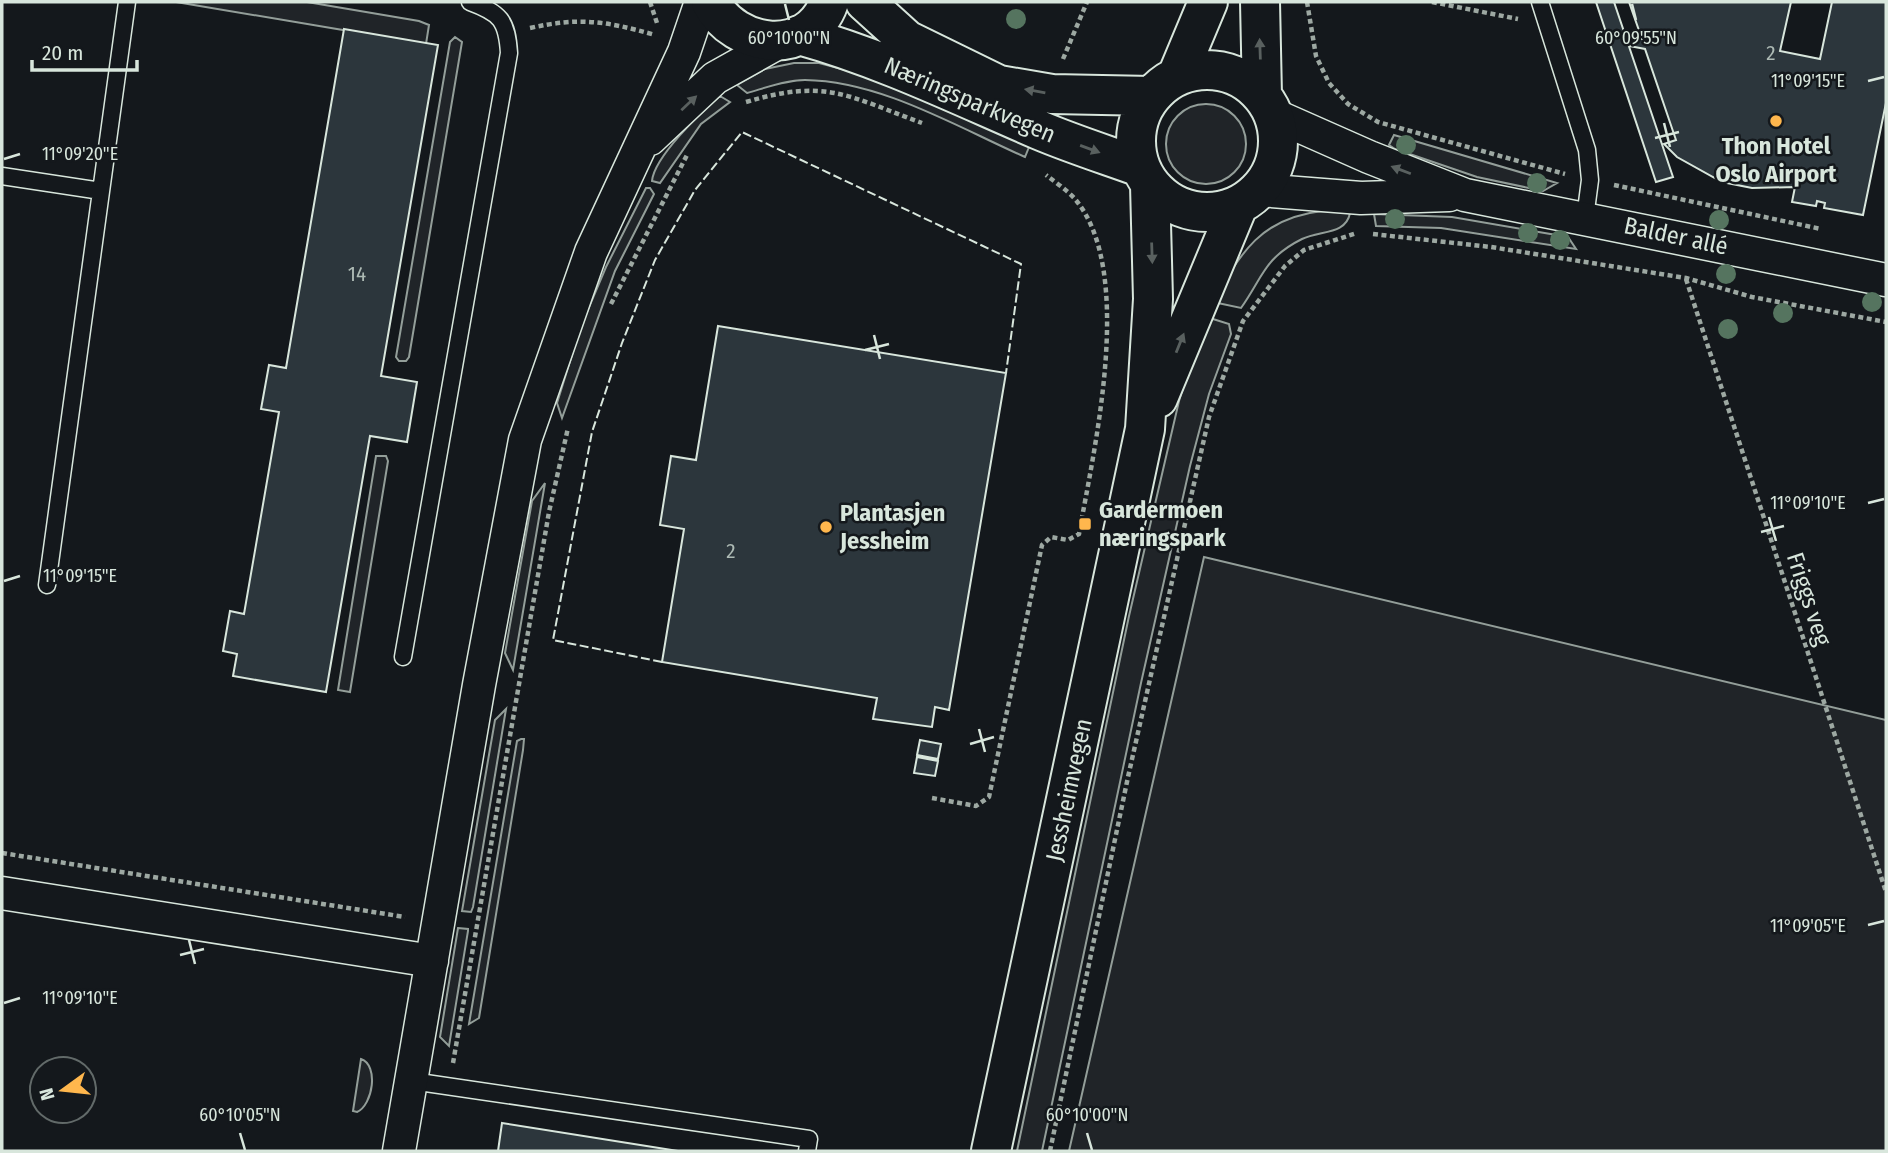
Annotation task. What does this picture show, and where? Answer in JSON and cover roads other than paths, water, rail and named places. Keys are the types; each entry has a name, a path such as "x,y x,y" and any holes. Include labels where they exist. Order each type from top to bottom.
{"main road":[{"name":"Næringsparkvegen","path":"711,2 720,18 748,37 791,37 839,46 939,85 1145,176"},
{"path":"791,37 816,23 829,2"},
{"name":"Næringsparkvegen","path":"865,2 907,40 999,85 1052,94 1164,86"},
{"path":"1208,2 1164,86 1137,130 1145,176 1164,198 1181,208 1200,212 1220,212 1248,198 1273,168 1278,142 1268,106 1260,2"},
{"path":"1164,86 1214,70 1232,74 1268,106"},
{"name":"Jessheimvegen","path":"991,1151 1145,429 1153,299 1145,176"},
{"name":"Jessheimvegen","path":"1145,429 1248,198"}],"street":[{"path":"399,1151 525,440 591,252 684,52 701,2"},
{"path":"639,150 715,79 791,37"},
{"name":"Balder allé","path":"1268,106 1368,158 1465,195 1886,280"},
{"name":"Balder allé","path":"1248,198 1465,195"},
{"path":"2,893 432,961"}],"lane":[{"path":"47,584 127,2"},
{"path":"403,657 509,53 508,32 496,11 470,2"},
{"path":"1540,2 1587,150 1590,180 1586,218"},
{"path":"2,176 101,191"},
{"path":"412,1081 809,1139 807,1151"}],"place":[{"name":"Thon Hotel Oslo Airport","path":"1776,121"},
{"name":"Gardermoen næringspark","path":"1085,524"},
{"name":"Plantasjen Jessheim","path":"826,527"}]}
